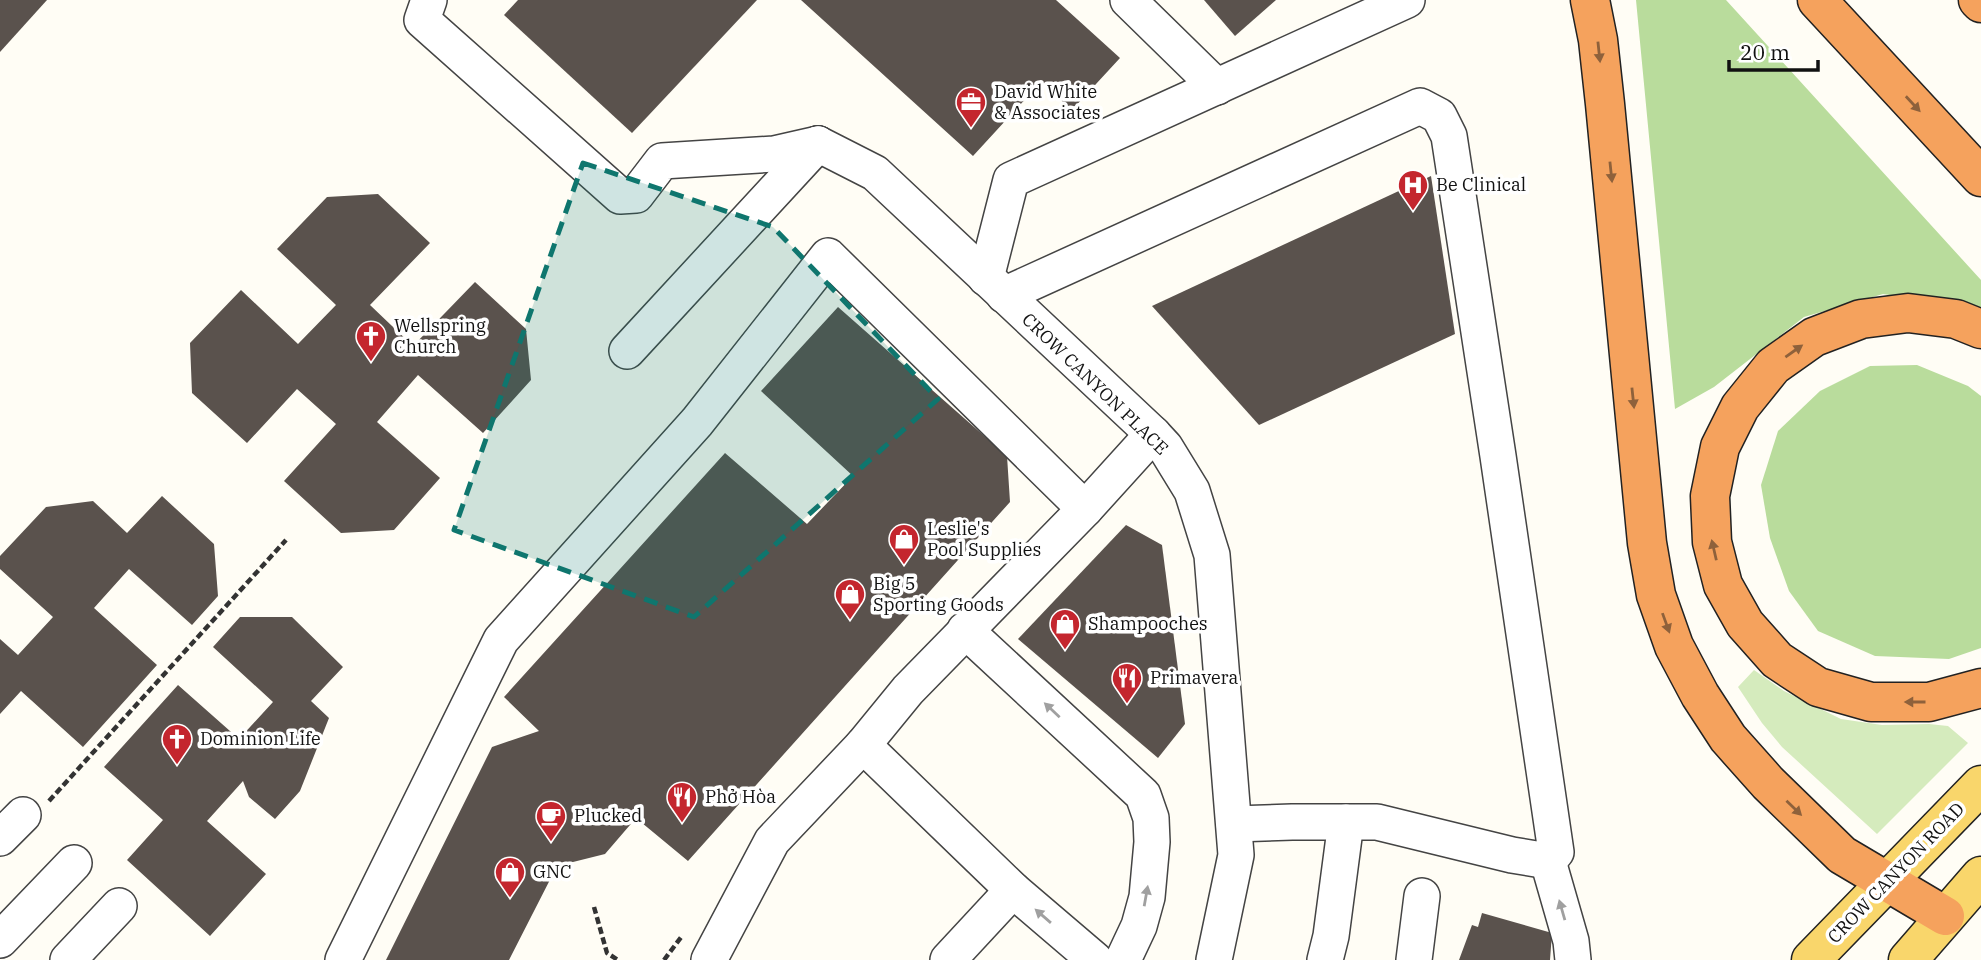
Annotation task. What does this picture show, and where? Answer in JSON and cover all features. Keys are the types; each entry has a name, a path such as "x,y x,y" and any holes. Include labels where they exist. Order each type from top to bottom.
{"highway":[{"path":"1590,0 1602,78 1647,543 1656,596 1674,646 1700,695 1728,738 1768,783 1842,855 1945,916"},
{"path":"1817,0 1981,177"},
{"path":"1981,329 1956,319 1908,313 1861,318 1814,337 1773,366 1740,407 1720,447 1710,495 1712,542 1723,585 1745,624 1777,660 1818,687 1871,702 1929,702 1981,688"}],"main road":[{"name":"CROW CANYON ROAD","path":"1811,960 1981,785"},
{"path":"1908,960 1981,876"}],"street":[{"path":"429,0 422,20 620,196 636,195 662,161 775,154 818,144"},
{"path":"1128,0 1217,87"},
{"path":"995,287 1012,180 1407,0"},
{"path":"995,287 1420,106 1439,116 1449,135 1556,852 1548,861"},
{"path":"627,351 818,144"},
{"name":"CROW CANYON PLACE","path":"818,144 875,173 1165,447 1192,491 1212,555 1236,855 1214,960"},
{"path":"343,960 501,640 697,422 828,256 1085,509"},
{"path":"709,960 772,841 863,745 908,690 1085,509 1153,435"},
{"path":"965,630 1143,795 1152,818 1147,897 1139,926 1123,960"},
{"path":"863,745 1013,890 1095,960"},
{"path":"1325,960 1332,936 1346,822"},
{"path":"1234,824 1377,822 1512,855 1548,861"},
{"path":"1548,861 1571,941 1573,960"},
{"path":"0,940 74,863"},
{"path":"948,960 1013,890"},
{"path":"1414,960 1422,896"},
{"path":"68,960 119,906"}],"path":[{"path":"24,818 286,540"},
{"path":"594,907 607,953 618,960"},
{"path":"664,960 682,936"}],"highlighted area":[{"path":"583,163 773,227 938,399 694,617 454,530"}],"green space":[{"path":"1636,0 1726,0 1981,280 1981,309 1883,294 1804,317 1714,387 1675,409"},
{"path":"1917,365 1968,386 1981,396 1981,648 1949,659 1875,656 1818,631 1789,591 1770,538 1761,485 1778,431 1820,391 1870,366"},
{"path":"1754,670 1784,691 1841,719 1882,725 1948,726 1968,743 1877,834 1782,747 1762,723 1738,687"}],"building":[{"path":"0,0 47,0 0,52"},
{"path":"518,0 757,0 632,133 504,15"},
{"path":"801,0 1056,0 1120,58 1072,110 1041,82 973,156"},
{"path":"1204,0 1276,0 1235,36"},
{"path":"1431,176 1455,334 1259,425 1152,306"},
{"path":"378,194 430,243 370,305 413,346 475,282 526,329 531,380 483,433 418,375 377,422 440,478 394,530 341,533 284,481 336,424 297,389 247,443 192,393 190,343 241,290 298,344 336,305 277,249 327,197"},
{"path":"838,307 1007,456 1010,502 688,861 636,818 605,854 557,866 509,960 386,960 492,747 539,731 504,697 725,453 807,524 853,476 761,391"},
{"path":"162,496 214,544 218,596 192,625 129,569 94,608 157,665 83,747 21,691 0,714 0,639 18,655 53,617 0,569 0,556 46,507 93,501 127,533"},
{"path":"1126,525 1162,545 1185,724 1158,758 1018,639"},
{"path":"240,617 292,617 343,667 311,701 329,718 300,791 275,819 249,797 243,781 207,821 266,874 210,936 127,860 163,820 104,767 178,685 239,739 273,702 213,647"},
{"path":"1482,913 1552,933 1550,960 1459,960 1472,925 1478,927"}],"place":[{"name":"David White & Associates","path":"971,129"},
{"name":"Be Clinical","path":"1413,212"},
{"name":"Wellspring Church","path":"371,363"},
{"name":"Leslie's Pool Supplies","path":"904,566"},
{"name":"Big 5 Sporting Goods","path":"850,621"},
{"name":"Shampooches","path":"1065,651"},
{"name":"Primavera","path":"1127,705"},
{"name":"Dominion Life","path":"177,766"},
{"name":"Phở Hòa","path":"682,824"},
{"name":"Plucked","path":"551,843"},
{"name":"GNC","path":"510,899"}]}
